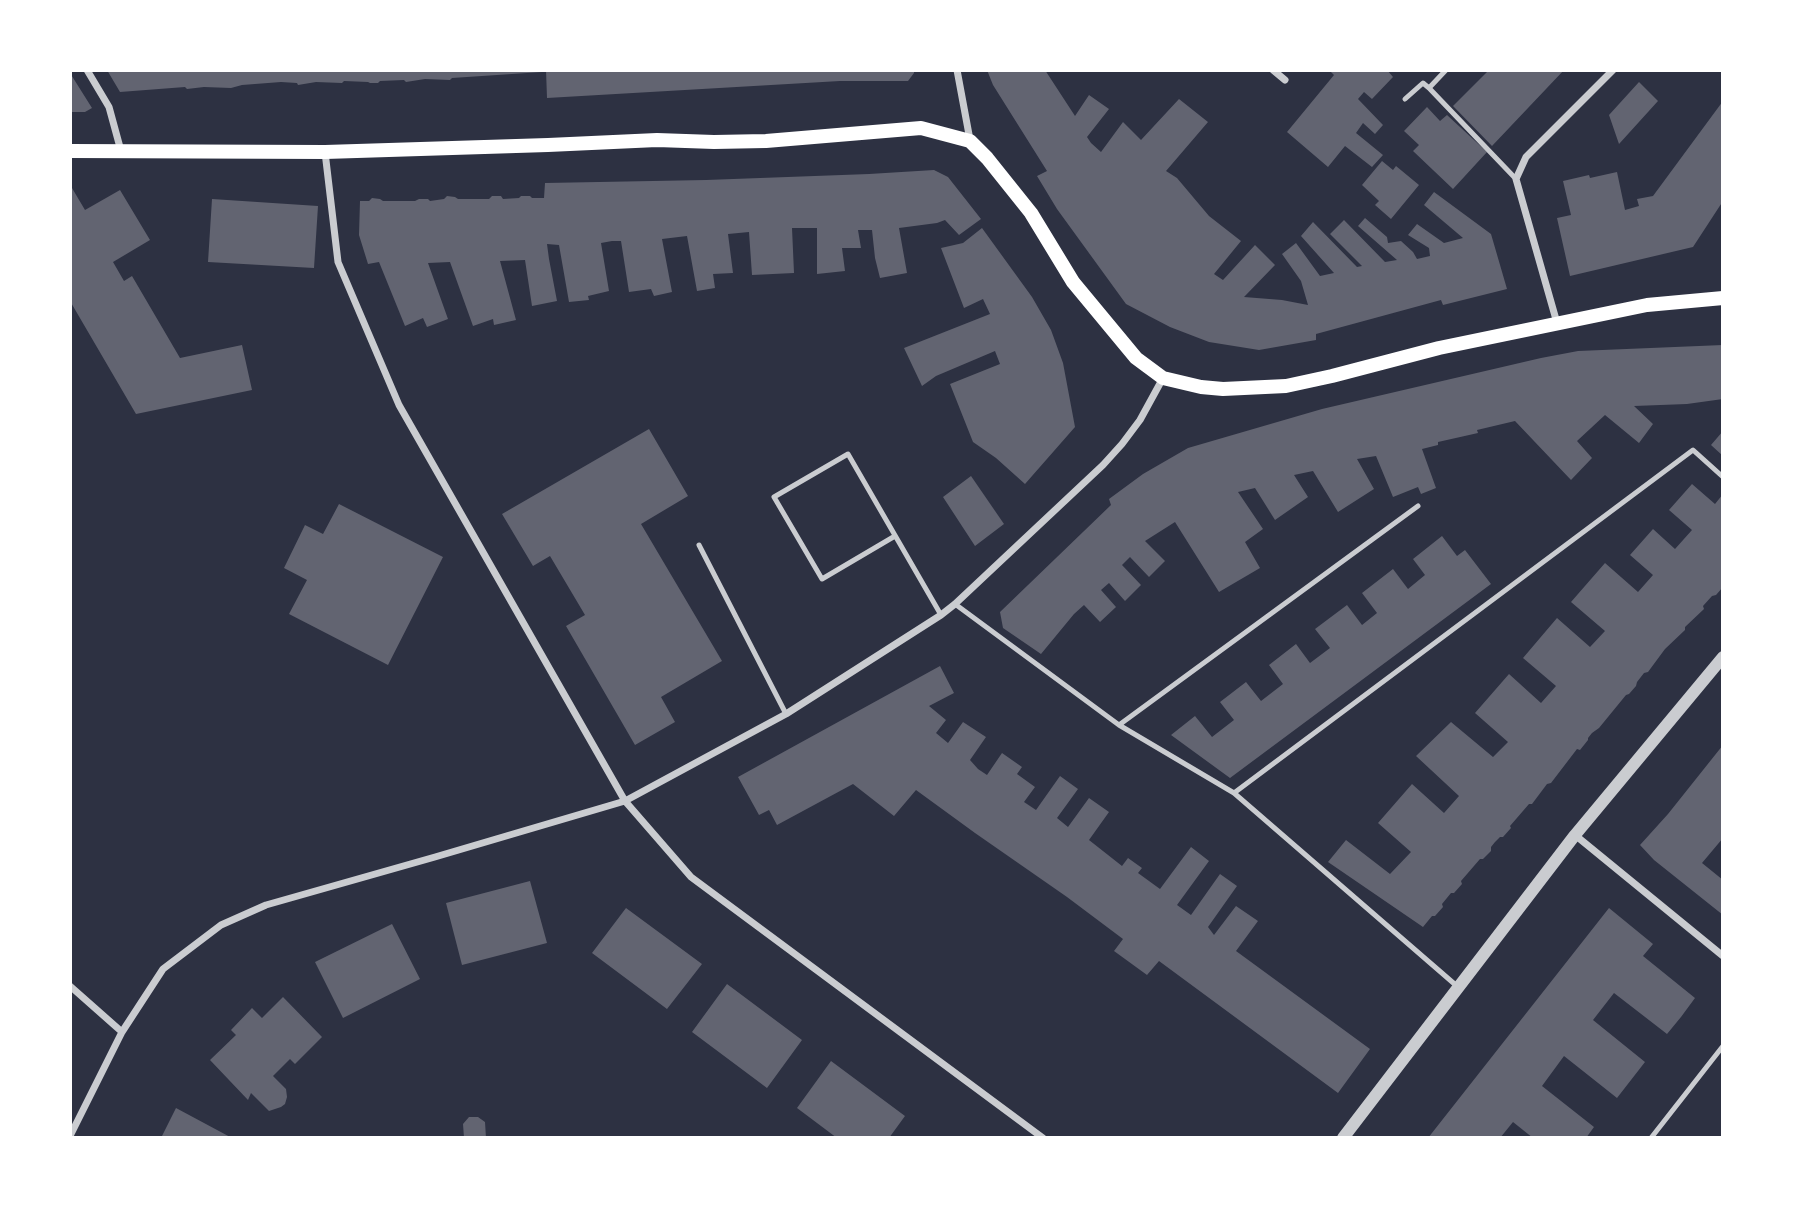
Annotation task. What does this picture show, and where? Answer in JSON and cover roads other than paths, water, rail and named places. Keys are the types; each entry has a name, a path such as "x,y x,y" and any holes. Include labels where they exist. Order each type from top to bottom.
{"main road":[{"path":"70,151 325,152 657,140 766,141 921,128 970,141 1031,213 1073,282 1136,358 1163,378 1200,387 1286,386 1439,348 1647,305 1723,298"}],"street":[{"path":"87,70 109,107 121,151"},
{"path":"957,70 970,141"},
{"path":"1273,70 1285,80"},
{"path":"1557,324 1516,178 1526,157 1613,70"},
{"path":"325,152 338,262 399,405 625,801 691,877 1044,1138"},
{"path":"70,1136 122,1032 163,969 221,925 266,905 625,801 786,714 942,615 955,604 1104,465 1140,420 1163,378"},
{"path":"1343,1138 1575,835 1723,657"},
{"path":"1575,835 1723,956"},
{"path":"70,986 122,1032"}],"lane":[{"path":"1429,88 1446,70"},
{"path":"1405,99 1423,83 1516,178"},
{"path":"1234,793 1693,450 1723,477"},
{"path":"895,536 822,579 774,497 848,454 942,615"},
{"path":"1119,725 1418,506"},
{"path":"699,545 786,714"},
{"path":"955,604 1119,725 1234,793 1459,988"},
{"path":"1651,1138 1723,1046"}]}
